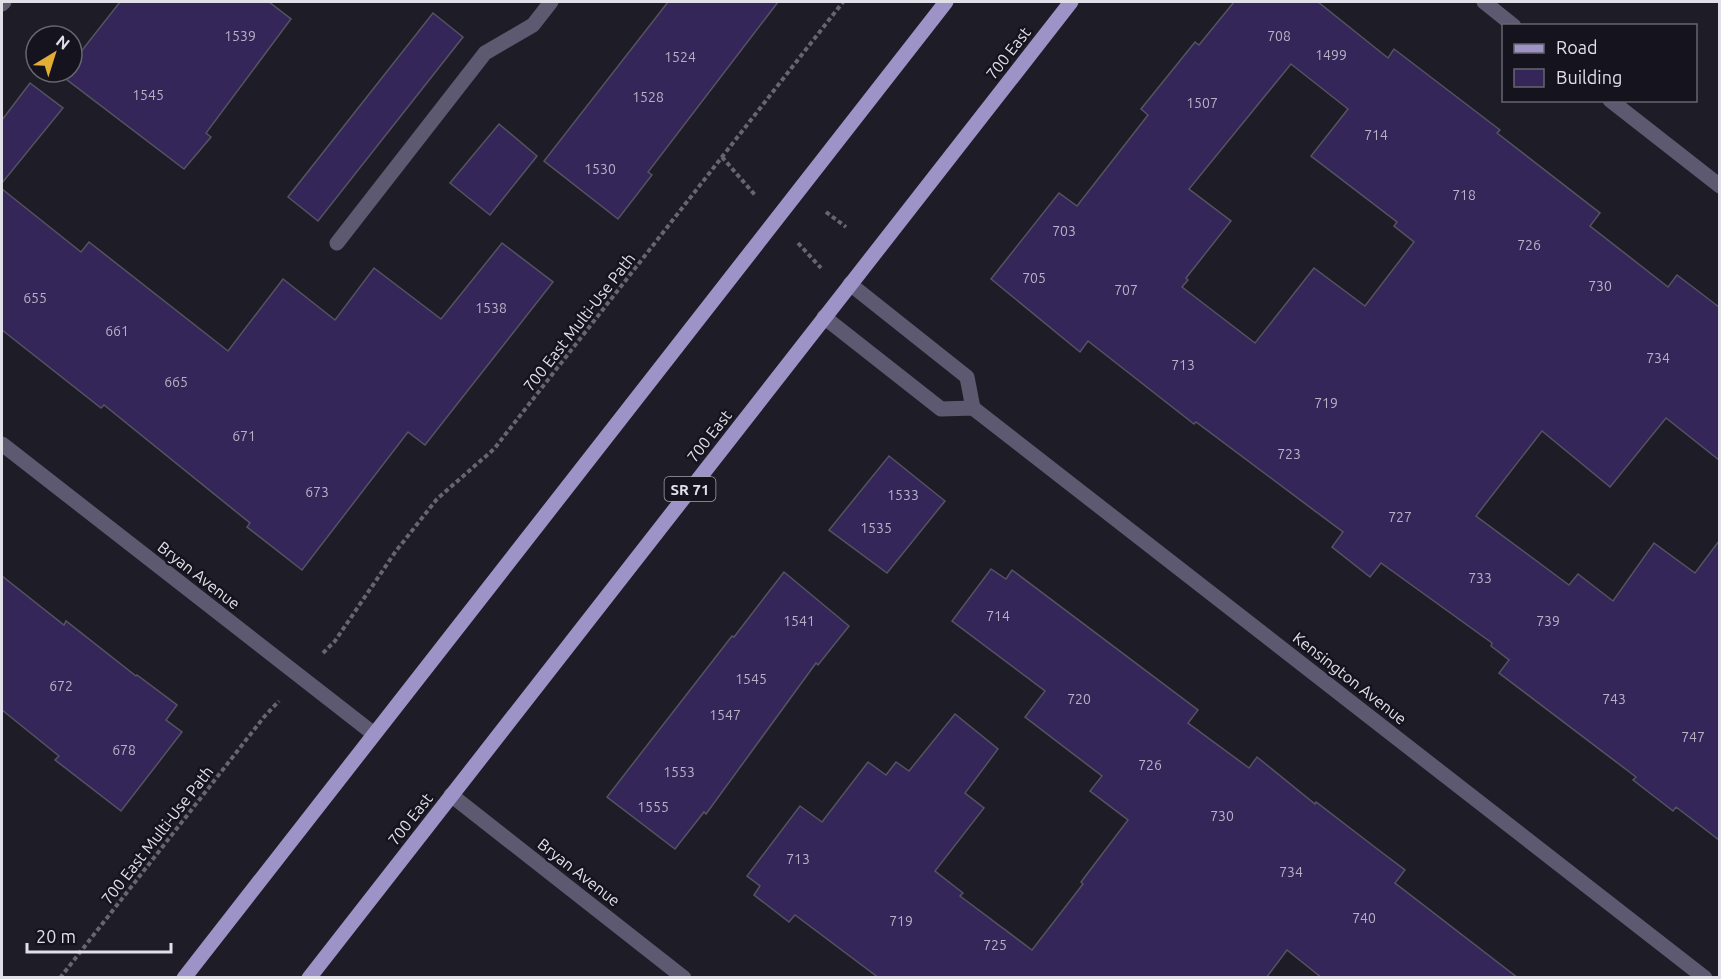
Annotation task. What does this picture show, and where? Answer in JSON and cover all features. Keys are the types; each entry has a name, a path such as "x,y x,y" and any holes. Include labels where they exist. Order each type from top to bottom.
{"main road":[{"path":"184,978 946,2"},
{"name":"700 East","path":"309,978 1071,2"}],"street":[{"path":"337,243 486,53 533,25 551,2"},
{"path":"1484,2 1512,24"},
{"path":"1613,102 1719,186"},
{"path":"824,317 941,409 973,408 967,377 850,284"},
{"name":"Kensington Avenue","path":"973,408 1705,978"},
{"name":"Bryan Avenue","path":"2,444 374,734"},
{"name":"Bryan Avenue","path":"451,795 684,978"}],"path":[{"name":"700 East Multi-Use Path","path":"327,649 335,641 396,551 437,499 494,449 843,2"},
{"path":"722,157 740,178"},
{"path":"826,212 846,226"},
{"path":"799,244 818,265"},
{"name":"700 East Multi-Use Path","path":"60,978 273,708"}],"building":[{"path":"120,2 269,2 291,19 206,133 211,137 184,169 72,84 84,84 84,48"},
{"path":"668,2 778,2 648,172 652,175 618,219 544,161"},
{"path":"1234,2 1318,2 1388,58 1394,49 1500,130 1497,133 1600,213 1590,226 1668,287 1677,275 1719,307 1719,460 1666,418 1610,487 1542,431 1476,516 1569,585 1578,574 1613,601 1654,543 1695,573 1719,541 1719,840 1676,807 1673,811 1633,780 1636,777 1499,673 1509,660 1491,646 1492,643 1381,563 1370,577 1332,547 1343,532 1196,422 1194,424 1088,341 1080,352 991,279 1059,193 1077,206 1148,115 1141,109 1195,42 1199,45","holes":["1291,64 1348,109 1311,156 1397,222 1394,226 1414,242 1365,306 1314,268 1255,343 1182,287 1188,280 1186,278 1231,221 1189,189"]},
{"path":"433,13 463,37 318,221 288,197"},
{"path":"29,84 63,108 2,183 2,120"},
{"path":"499,124 537,156 490,215 450,183"},
{"path":"2,189 81,252 89,242 228,351 283,279 335,320 374,268 441,319 502,243 553,282 425,445 408,432 302,570 247,527 250,523 104,405 101,408 2,330"},
{"path":"889,456 945,501 887,573 829,530"},
{"path":"991,569 1006,579 1012,570 1198,710 1188,723 1249,768 1257,757 1315,804 1316,802 1405,870 1395,883 1518,978 1322,978 1287,950 1266,978 879,978 795,915 789,922 754,895 760,886 747,876 800,806 822,822 868,762 886,775 896,762 909,771 955,714 998,749 965,793 984,808 935,871 963,893 960,896 1032,950 1083,884 1081,882 1128,820 1090,791 1102,776 1025,717 1045,691 952,621"},
{"path":"784,572 849,626 818,665 816,663 706,814 704,812 675,849 607,797"},
{"path":"2,576 64,625 66,621 177,705 166,720 182,732 121,811 55,760 59,756 2,710"}]}
